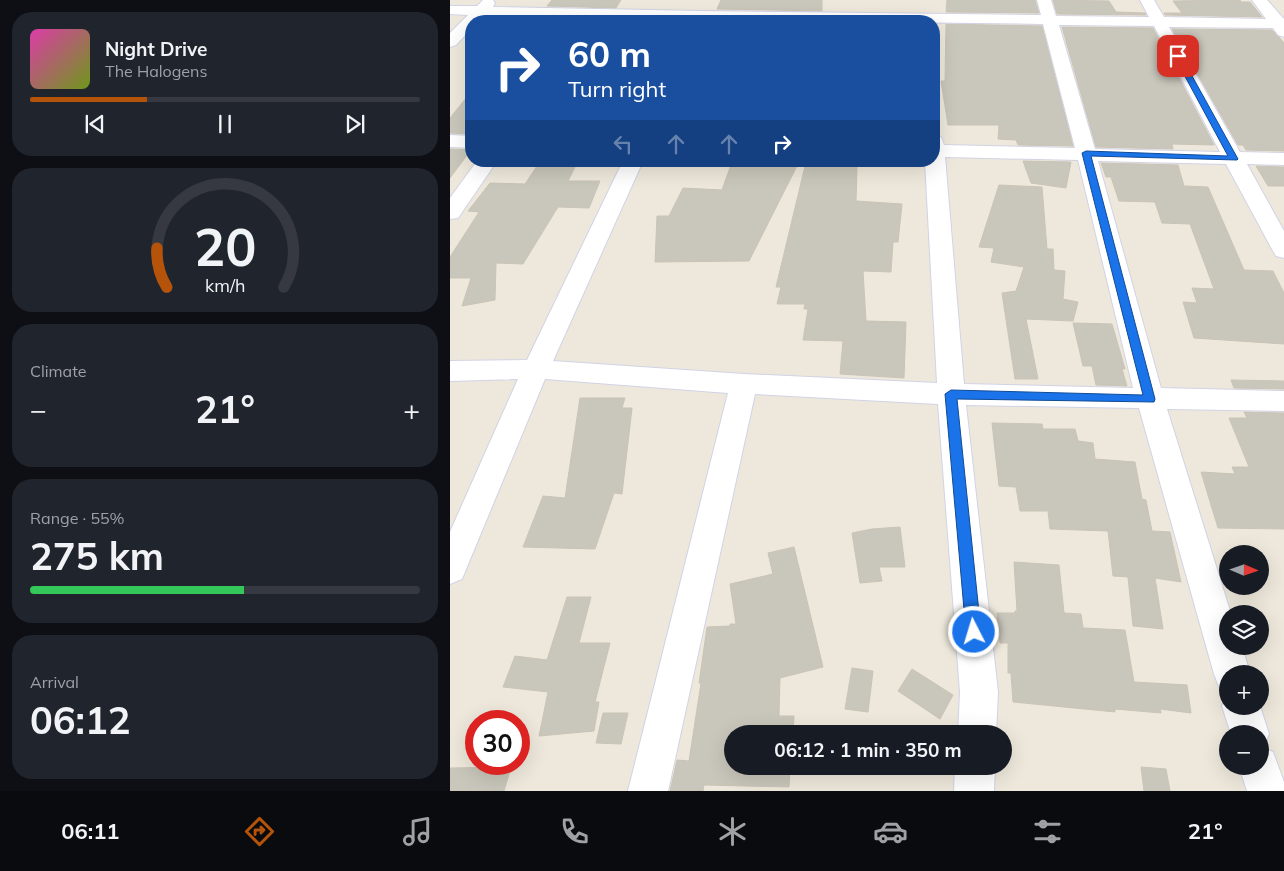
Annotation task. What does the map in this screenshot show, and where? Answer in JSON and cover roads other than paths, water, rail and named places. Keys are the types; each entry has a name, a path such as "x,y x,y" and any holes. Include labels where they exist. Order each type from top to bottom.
{"street":[{"path":"592,15 602,0"},
{"path":"701,15 707,0"},
{"path":"816,15 819,0"},
{"path":"932,0 933,15"},
{"path":"1147,0 1284,251"},
{"path":"1259,0 1282,27"},
{"path":"476,15 486,5"},
{"path":"450,10 486,5 566,15"},
{"path":"940,19 1047,10 1159,22 1282,27"},
{"path":"1047,10 1150,399 1229,665"},
{"path":"450,42 465,27"},
{"path":"450,141 465,142"},
{"path":"940,151 1284,159"},
{"path":"450,214 483,167"},
{"path":"450,569 536,369 630,167"},
{"path":"935,167 951,394 979,692 977,725"},
{"path":"450,371 536,369 744,384 951,394 1284,401"},
{"path":"648,791 744,384"},
{"path":"974,791 975,775"},
{"path":"1262,775 1267,791"}]}
